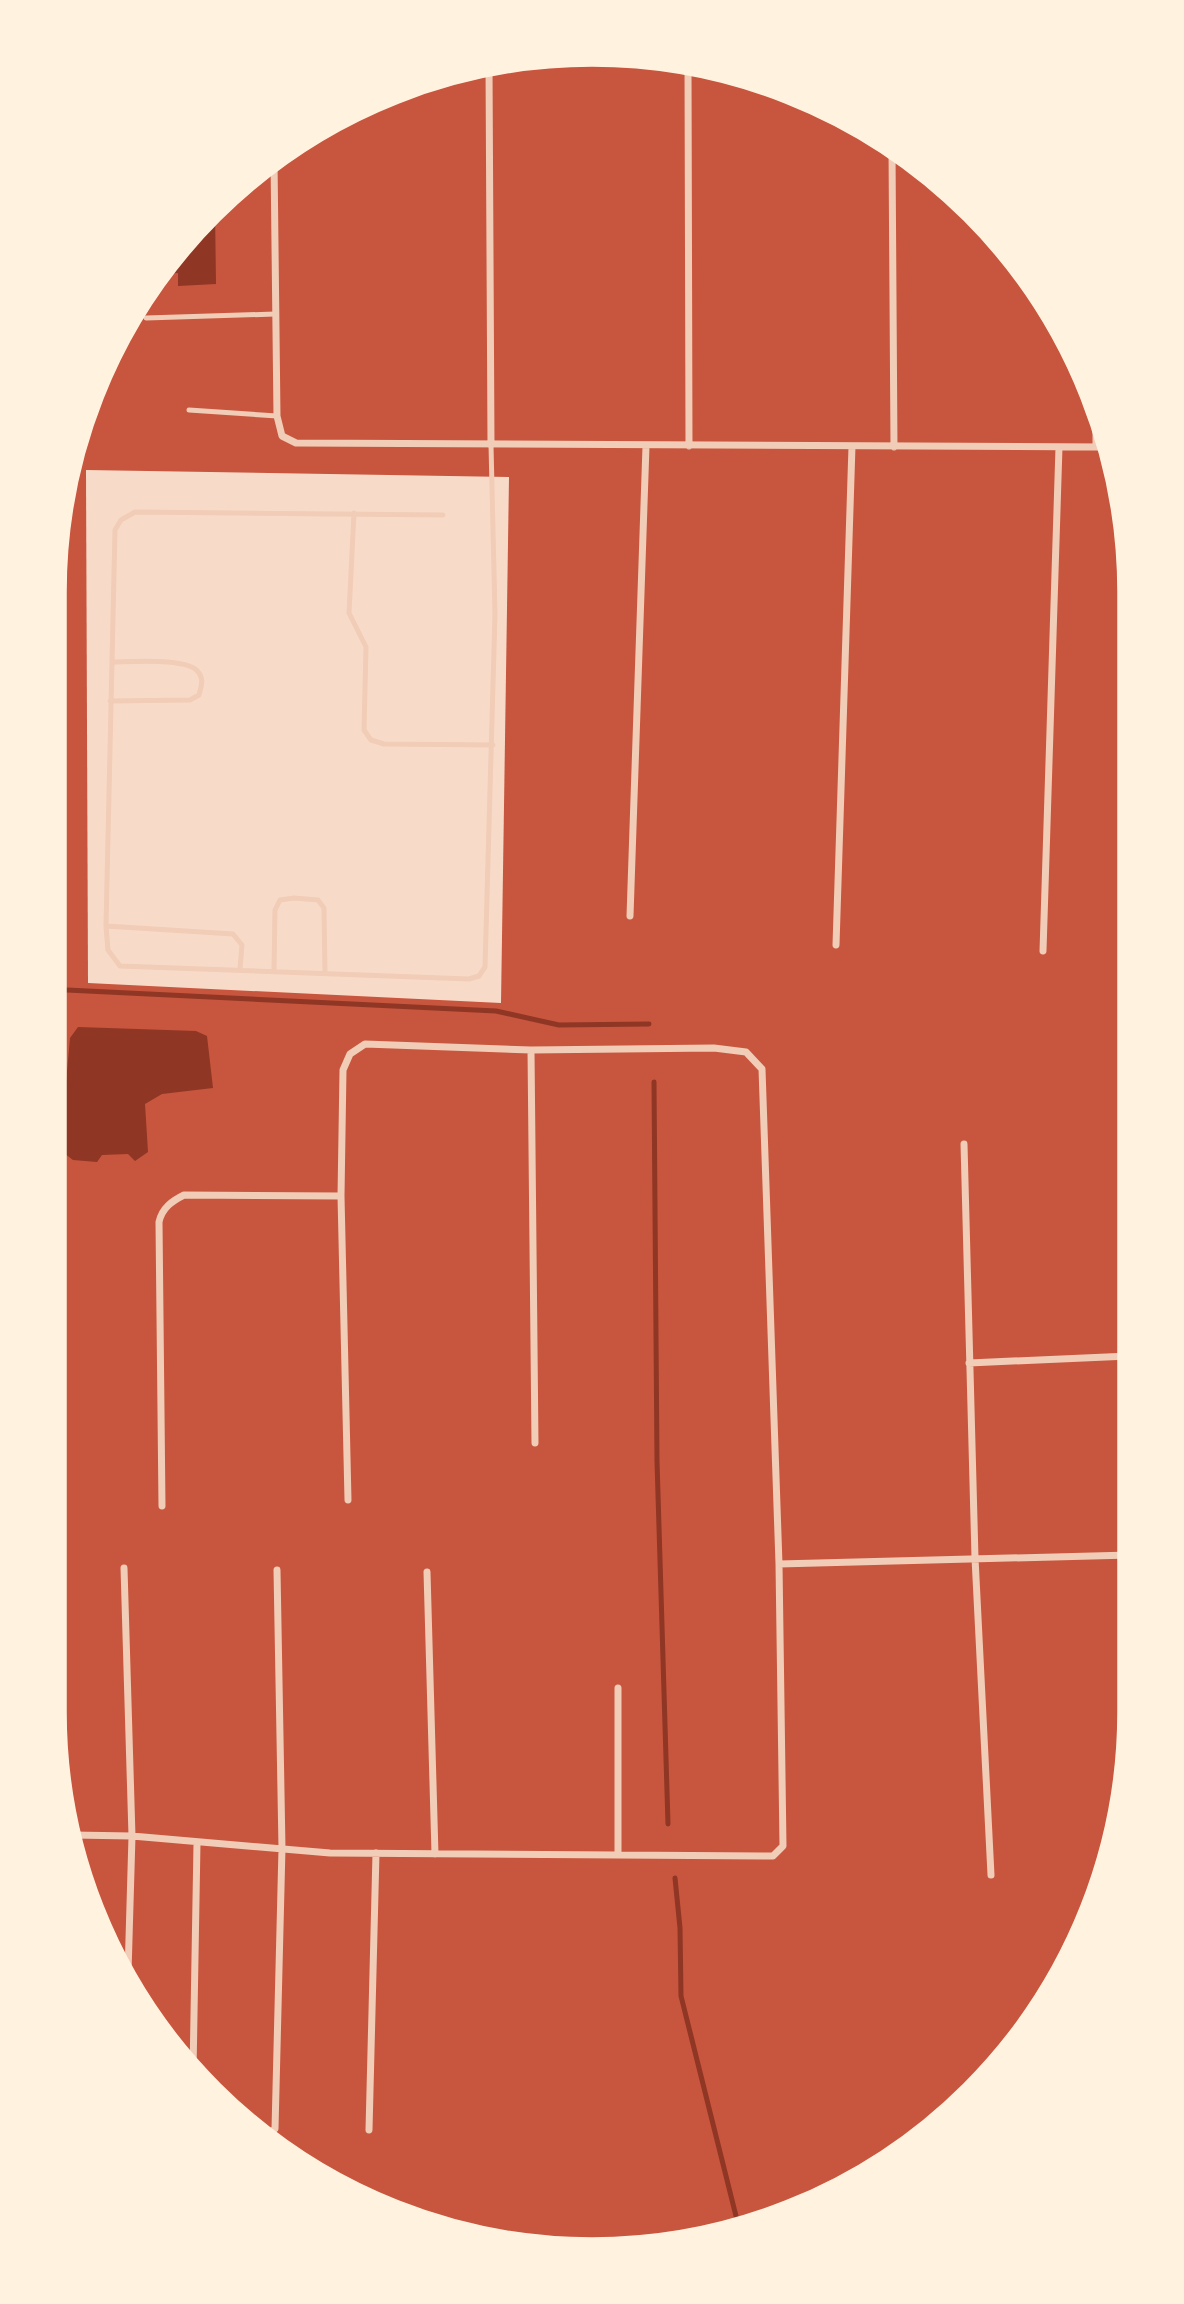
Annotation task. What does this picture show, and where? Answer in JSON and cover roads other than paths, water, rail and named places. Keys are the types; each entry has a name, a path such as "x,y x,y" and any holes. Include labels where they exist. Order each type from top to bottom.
{"street":[{"path":"688,74 689,446"},
{"path":"489,75 491,445"},
{"path":"892,159 894,447"},
{"path":"274,172 277,416 282,436 296,443 1096,447 1096,440"},
{"path":"629,916 646,446"},
{"path":"836,945 852,446"},
{"path":"1043,951 1059,447"},
{"path":"80,1835 132,1836 330,1853 773,1856 783,1846 779,1564 762,1069 746,1052 714,1048 530,1050 365,1044 350,1054 344,1070 341,1196 348,1500"},
{"path":"530,1050 535,1443"},
{"path":"964,1144 975,1558 991,1875"},
{"path":"162,1506 161,1214 174,1200 184,1195 341,1196"},
{"path":"969,1363 1119,1356"},
{"path":"779,1564 1119,1555"},
{"path":"124,1568 132,1836 128,1963"},
{"path":"272,2131 275,2129 282,1847 277,1570"},
{"path":"427,1572 435,1854"},
{"path":"618,1688 618,1855"},
{"path":"193,2057 197,1843"},
{"path":"369,2130 376,1853"}],"lane":[{"path":"146,318 275,314"},
{"path":"189,410 277,416"},
{"path":"443,515 135,512 121,520 116,530 106,926 108,950 120,965 469,978 479,976 485,967 493,745 495,614 491,445"},
{"path":"354,513 349,613 366,647 365,730 371,740 384,744 493,745"},
{"path":"110,701 190,700 199,695 202,682 199,671 190,665 112,662"},
{"path":"274,971 275,910 280,900 306,898 318,900 324,908 325,973"},
{"path":"106,926 233,934 242,945 240,969"}],"waterway":[{"path":"67,990 496,1011 559,1025 649,1024"},
{"path":"654,1082 657,1461 668,1824"},
{"path":"675,1878 680,1928 681,1996 737,2218"}]}
